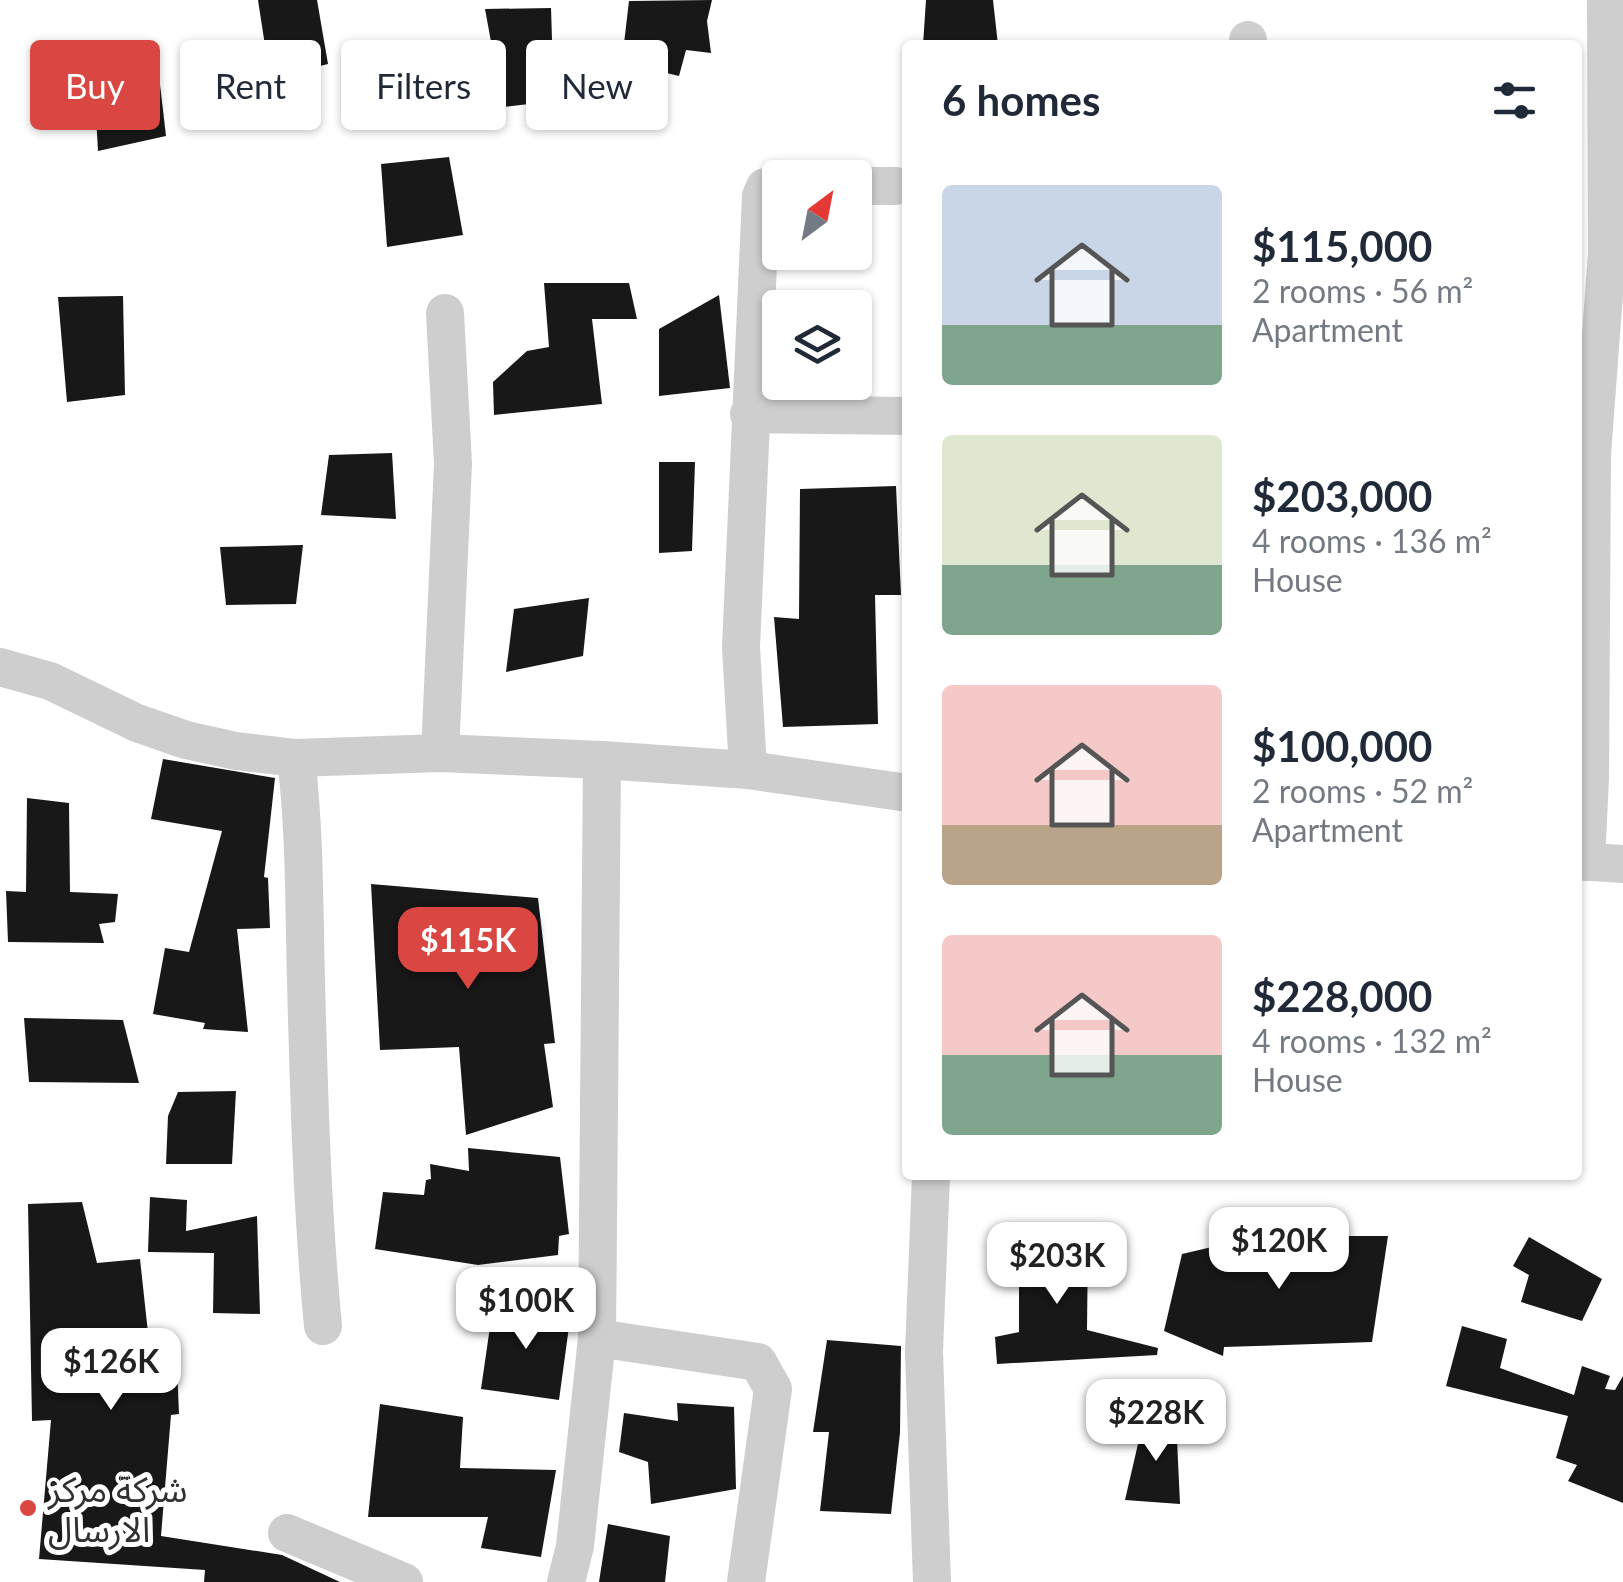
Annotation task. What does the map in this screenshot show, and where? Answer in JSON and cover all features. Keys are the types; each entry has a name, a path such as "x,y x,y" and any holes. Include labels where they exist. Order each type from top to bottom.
{"street":[{"path":"1596,862 1590,778 1585,454 1609,405 1607,254 1614,45 1606,0"},
{"path":"872,186 896,186"},
{"path":"748,770 741,647 762,194"},
{"path":"440,753 454,464 446,313"},
{"path":"749,414 902,416"},
{"path":"0,667 50,681 137,723 186,740 296,758 440,753 602,760 748,770 902,793"},
{"path":"296,758 304,820 315,1223 323,1326"},
{"path":"566,1582 574,1546 597,1338 602,760"},
{"path":"932,1180 924,1352 932,1582"},
{"path":"597,1338 758,1362 773,1389 746,1582"},
{"path":"287,1532 404,1582"}],"building":[{"path":"258,0 317,0 328,64 321,66 321,40 264,40"},
{"path":"712,0 707,21 711,53 686,50 679,76 668,73 668,40 624,40 629,1"},
{"path":"926,0 993,0 997,40 923,40"},
{"path":"551,8 552,40 526,40 526,104 506,107 506,40 491,40 485,9"},
{"path":"160,85 166,136 98,151 97,130 160,130"},
{"path":"449,157 463,235 387,247 381,164"},
{"path":"544,283 629,283 637,319 592,319 602,404 494,415 493,382 527,351 549,347"},
{"path":"719,295 730,388 659,396 659,329"},
{"path":"123,296 125,395 67,402 58,297"},
{"path":"392,453 396,519 321,515 329,455"},
{"path":"659,462 695,462 692,551 659,553"},
{"path":"896,486 901,595 875,595 878,724 783,727 774,617 799,619 800,489"},
{"path":"303,545 296,604 226,605 220,547"},
{"path":"589,598 583,656 506,672 514,609"},
{"path":"163,759 275,778 264,877 268,878 270,928 237,929 248,1032 203,1029 205,1023 153,1014 165,948 189,952 222,831 151,819"},
{"path":"27,798 69,803 70,892 118,894 115,922 99,924 104,943 8,942 6,891 26,892"},
{"path":"371,884 538,898 555,1043 544,1044 553,1107 466,1135 459,1047 380,1050"},
{"path":"24,1018 123,1020 139,1083 29,1082"},
{"path":"236,1091 232,1164 166,1164 168,1116 178,1092"},
{"path":"468,1148 560,1157 569,1234 559,1236 558,1255 478,1265 375,1249 383,1192 424,1195 426,1180 431,1179 430,1164 469,1171"},
{"path":"150,1197 187,1200 186,1231 257,1216 260,1314 213,1313 214,1253 148,1252"},
{"path":"82,1202 97,1263 140,1259 149,1342 176,1342 179,1414 171,1415 161,1536 282,1555 340,1582 204,1582 205,1570 39,1559 51,1420 32,1421 28,1204"},
{"path":"1019,1232 1088,1238 1087,1330 1158,1348 1157,1355 997,1364 995,1337 1019,1332"},
{"path":"1259,1236 1388,1236 1372,1342 1224,1347 1223,1356 1164,1331 1182,1254"},
{"path":"1529,1237 1602,1279 1582,1321 1521,1302 1529,1275 1513,1266"},
{"path":"493,1306 571,1312 559,1400 481,1389"},
{"path":"1462,1326 1507,1339 1500,1368 1574,1395 1582,1366 1610,1376 1605,1389 1615,1390 1623,1376 1623,1503 1568,1481 1577,1465 1556,1458 1568,1416 1446,1386"},
{"path":"827,1340 901,1346 900,1433 891,1514 820,1511 829,1432 813,1432"},
{"path":"677,1403 734,1407 736,1489 651,1504 648,1462 619,1452 624,1413 678,1421"},
{"path":"380,1404 463,1417 460,1468 556,1470 541,1557 481,1548 488,1517 368,1517"},
{"path":"1144,1418 1176,1418 1180,1504 1125,1500"},
{"path":"608,1524 670,1536 665,1582 599,1582"}],"place":[{"name":"شركة مركز الارسال","path":"28,1508"}]}
